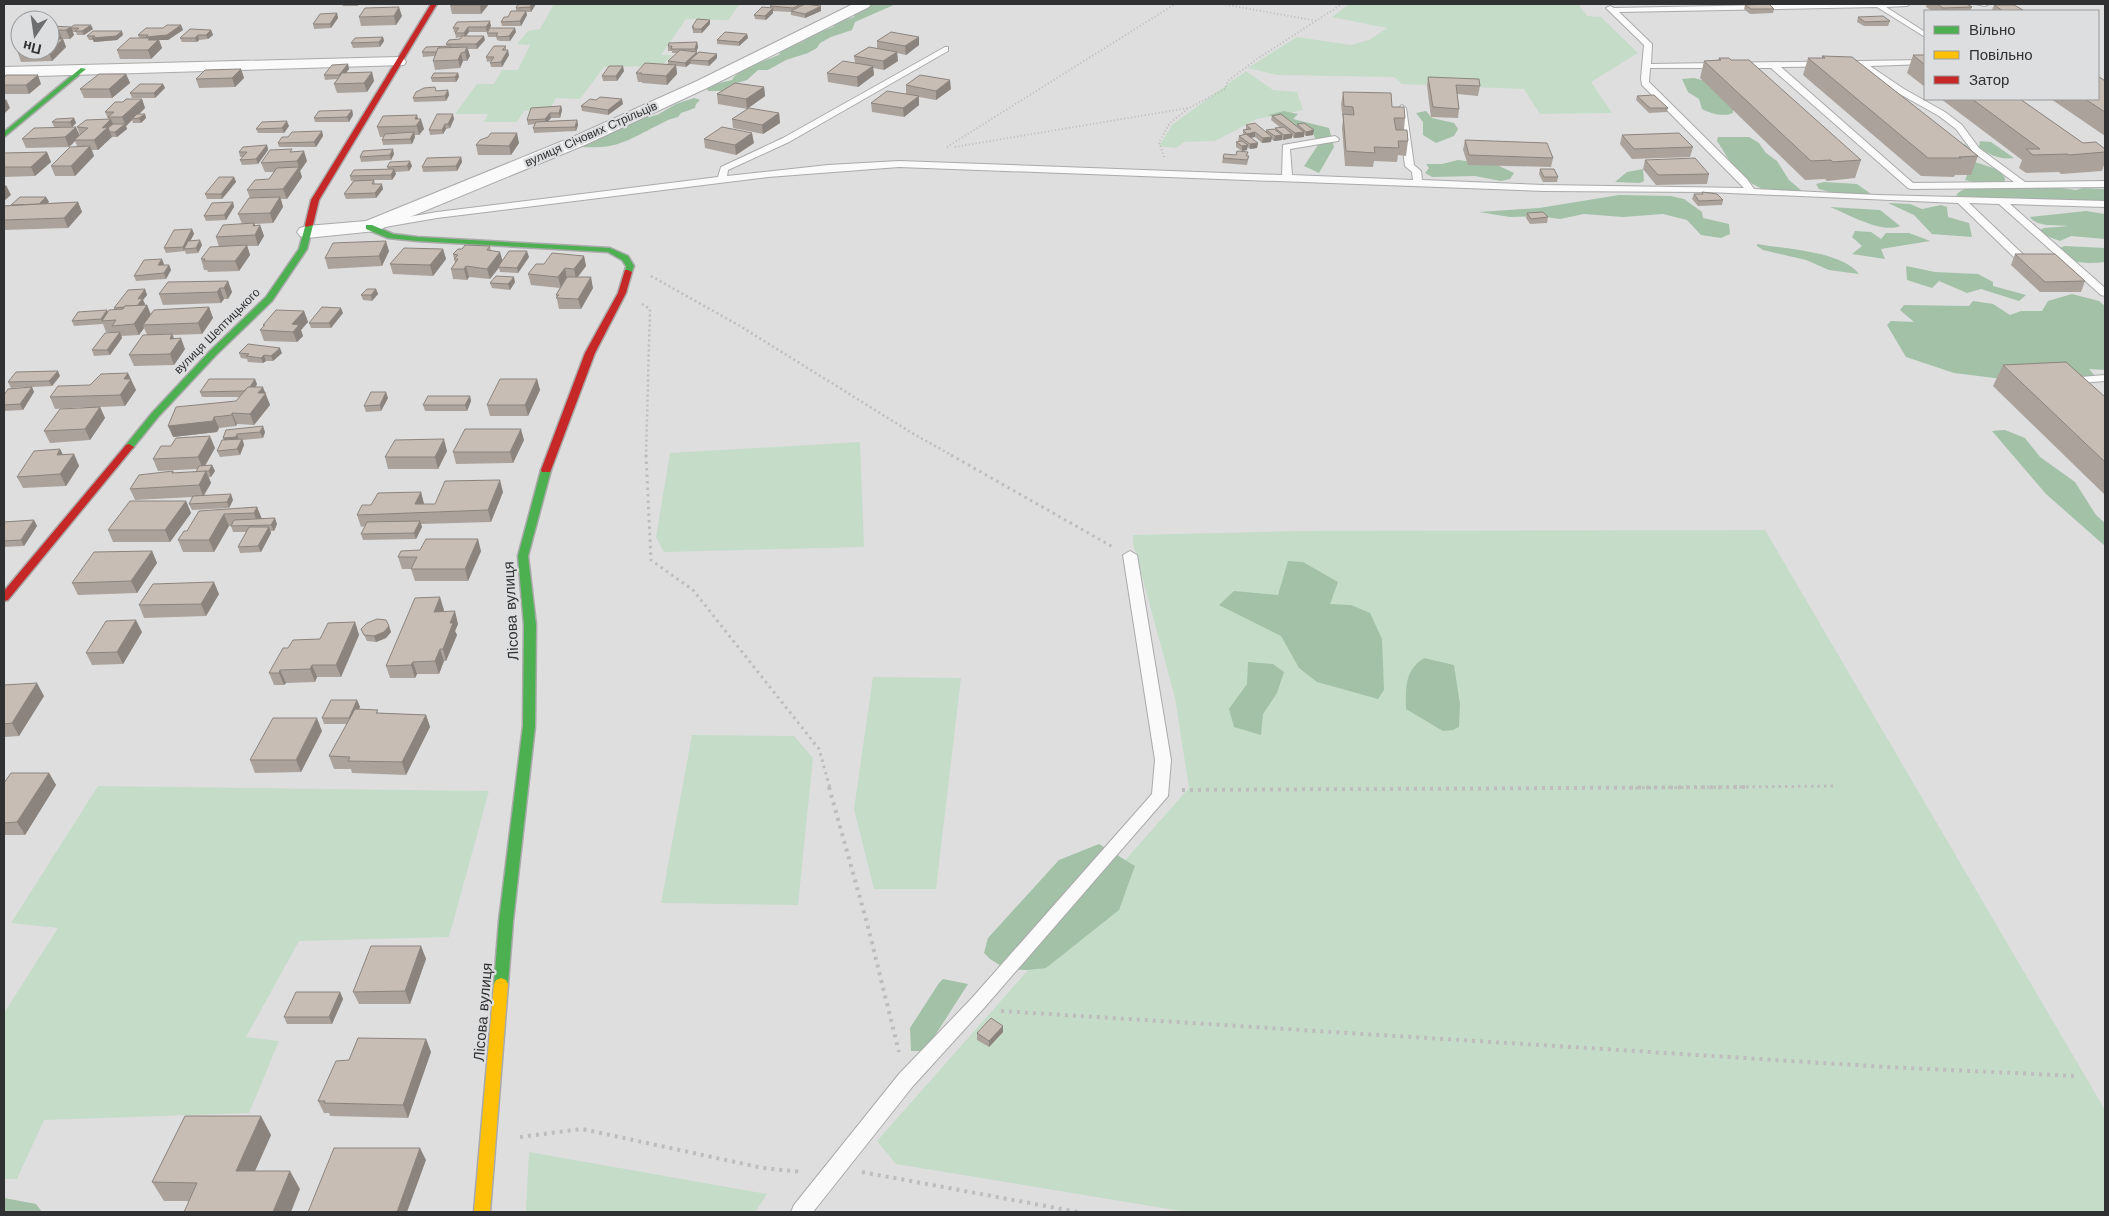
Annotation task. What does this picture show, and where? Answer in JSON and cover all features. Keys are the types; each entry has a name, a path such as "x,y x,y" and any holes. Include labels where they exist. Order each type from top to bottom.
{"street":[{"name":"вулиця Шептицького","path":"4,598 155,415 213,353 269,299 302,249 315,200 434,4"},
{"name":"вулиця Січових Стрільців","path":"307,232 368,227 581,140 703,84 864,4"},
{"path":"4,72 398,62"},
{"path":"4,135 83,69"},
{"path":"368,227 391,236 417,239 610,250 625,258 629,269"},
{"name":"Лісова вулиця","path":"482,1212 506,921 529,726 530,625 523,556 543,479 590,353 622,293 629,269"}],"lane":[{"path":"1877,4 1924,34"},
{"path":"1610,7 1907,4"},
{"path":"1979,4 1985,4"},
{"path":"1610,7 1648,44 1649,52 1644,74 1645,83 1744,181 1751,191"},
{"path":"722,180 724,169 786,140 945,49"},
{"path":"1646,66 1924,62"},
{"path":"1863,64 1901,91 1942,114 1959,127 1976,150 2022,184"},
{"path":"1773,65 1911,186 2105,184"},
{"path":"1402,108 1410,166 1416,171 1418,182"},
{"path":"1287,177 1286,147 1335,139"},
{"path":"368,227 437,215 722,180 828,168 900,164 1544,188 1708,189 2105,204"},
{"path":"1960,200 2024,261"},
{"path":"2001,201 2105,294"},
{"path":"2083,393 2068,380 2105,378"},
{"path":"801,1212 906,1080 978,1003 1160,796 1163,760 1130,555"}],"path":[{"path":"1175,4 945,148 1189,108"},
{"path":"1222,4 1317,21"},
{"path":"1177,174 1163,155 1159,142 1170,123 1189,108 1225,89 1228,81 1256,59 1342,4"},
{"path":"629,269 657,277 844,389 912,433 1130,555"},
{"path":"622,293 650,309 646,472 651,560 693,590 819,749 867,922 906,1080"},
{"path":"1161,789 1213,791 1834,786"},
{"path":"978,1003 991,1010 1106,1018 1348,1031 1887,1067 2076,1076"},
{"path":"487,1141 582,1129 763,1168 802,1172 837,1168 1078,1212"}],"green space":[{"path":"554,4 740,4 728,20 686,19 661,55 672,55 662,66 604,67 580,99 556,98 550,109 524,111 517,122 484,122 488,114 455,114 477,84 494,84 502,70 518,70 530,45 517,44 528,31 540,29"},
{"path":"871,4 896,4 855,22 852,30 831,37 808,53 786,60 768,70 758,70 747,80 730,85 729,89 708,91 707,89 715,84 732,80 740,72 779,55 783,47 802,42 814,34 833,27 839,21 854,17 855,13"},
{"path":"1349,4 1578,4 1587,16 1601,17 1638,53 1591,82 1612,113 1540,114 1524,89 1402,84 1394,77 1277,75 1248,68 1297,37 1351,45 1369,40 1387,28 1332,17"},
{"path":"1246,71 1273,90 1297,92 1303,110 1257,119 1215,141 1184,142 1176,148 1159,146 1173,124"},
{"path":"1694,78 1709,82 1733,107 1733,113 1726,115 1718,114 1702,109 1699,99 1688,92 1682,79"},
{"path":"694,98 700,100 695,108 681,113 678,117 626,141 610,146 581,147 582,143 640,118 657,115 676,104"},
{"path":"1284,111 1298,114 1293,119 1329,128 1334,147 1319,173 1304,166 1318,145 1312,131 1284,125 1280,119 1268,115"},
{"path":"1426,111 1432,118 1454,123 1458,129 1454,136 1436,143 1423,135 1423,122 1416,113"},
{"path":"1718,137 1749,137 1759,143 1766,153 1777,161 1789,180 1802,191 1799,195 1783,195 1767,191 1753,184 1740,174 1734,166 1717,141"},
{"path":"1954,140 1966,145 1974,153 1966,159 1999,170 2005,178 2004,185 1990,186 1965,180 1968,173"},
{"path":"1980,141 1991,142 2014,158 1999,158 1991,155 1979,147"},
{"path":"1458,160 1497,165 1514,173 1510,179 1501,181 1475,176 1432,177 1425,173 1429,168 1426,164 1442,164"},
{"path":"1643,169 1644,181 1640,183 1615,182 1627,172"},
{"path":"1824,182 1857,184 1871,194 1865,199 1847,197 1819,189 1816,184"},
{"path":"2032,184 2076,190 2083,188 2105,189 2105,203 1960,197 1956,195 1973,187 2008,189"},
{"path":"1619,195 1671,196 1684,199 1702,212 1703,218 1729,224 1730,234 1721,238 1701,235 1687,220 1663,214 1623,217 1584,214 1560,219 1539,216 1510,217 1479,212 1539,208"},
{"path":"1888,203 1910,204 1922,209 1941,205 1947,207 1948,217 1969,223 1972,237 1932,234 1914,215"},
{"path":"1830,207 1880,210 1900,226 1893,228 1875,225"},
{"path":"2086,211 2105,214 2105,239 2071,236 2060,241 2038,231 2044,228 2069,226 2042,224 2030,217"},
{"path":"1855,231 1871,232 1881,239 1886,233 1909,233 1930,241 1881,249 1885,259 1852,254 1862,246 1852,237"},
{"path":"1757,244 1812,252 1840,260 1851,266 1859,274 1829,270 1806,260 1763,250"},
{"path":"2064,246 2105,248 2105,262 2085,263 2072,261 2055,251"},
{"path":"1906,266 1935,272 1978,274 1993,282 1993,286 2026,295 2019,301 1981,289 1967,293 1939,281 1932,288 1907,280"},
{"path":"2072,294 2099,301 2105,306 2105,370 2089,369 2096,377 2019,381 1954,373 1906,357 1887,325 1891,321 1914,322 1900,310 1904,305 1969,306 1973,301 1993,304 2010,315 2021,311 2042,311 2048,301"},
{"path":"2005,430 2025,438 2040,457 2075,482 2096,515 2105,523 2105,546 2046,494 1992,431"},
{"path":"860,442 864,547 664,552 656,537 670,453"},
{"path":"1765,530 2105,1110 2105,1212 1187,1212 896,1164 877,1141 1189,788 1175,698 1133,543 1133,535 1301,531"},
{"path":"1288,561 1303,562 1338,582 1330,604 1351,605 1370,613 1382,639 1384,690 1378,699 1317,682 1299,668 1281,636 1219,605 1234,591 1278,595"},
{"path":"1424,658 1454,665 1460,704 1459,727 1453,730 1443,731 1406,709 1406,687 1410,674 1417,663"},
{"path":"1248,662 1273,664 1284,672 1277,693 1263,714 1261,735 1234,727 1229,709 1247,684"},
{"path":"873,677 961,678 936,889 874,889 854,809"},
{"path":"692,735 794,736 813,758 798,905 661,903"},
{"path":"98,786 489,791 449,937 299,941 246,1037 279,1041 249,1113 44,1120 17,1179 4,1179 4,1013 58,928 11,923"},
{"path":"1099,844 1135,866 1119,910 1046,968 1027,970 1006,969 984,953 988,938 1059,860"},
{"path":"943,979 968,984 925,1051 911,1051 910,1028"},
{"path":"529,1152 767,1194 755,1212 526,1212"},
{"path":"4,1198 36,1204 42,1212 4,1212"}],"building":[{"path":"451,4 481,4 450,5"},
{"path":"518,4 532,4 530,7 516,8"},
{"path":"773,4 801,4 793,8 770,6"},
{"path":"805,4 821,6 805,14 791,11"},
{"path":"1769,4 1774,9 1751,9 1745,5"},
{"path":"1937,4 1967,4 1972,7 1943,8"},
{"path":"1994,5 2014,5 2023,10 2002,10"},
{"path":"399,7 394,16 359,17 365,8"},
{"path":"762,7 773,8 765,16 754,15"},
{"path":"511,11 526,11 520,21 501,22 504,17 508,17"},
{"path":"337,13 330,24 313,24 320,14"},
{"path":"1883,16 1890,21 1865,22 1858,17"},
{"path":"697,19 710,20 701,29 693,29 694,27 692,27"},
{"path":"490,21 486,27 468,27 464,33 455,33 459,28 453,28 457,22"},
{"path":"74,25 91,25 82,31 75,31 79,28 70,28"},
{"path":"167,25 181,25 167,35 146,37 148,35 138,35 146,28 163,28"},
{"path":"60,26 71,27 66,30 60,30"},
{"path":"490,28 515,28 509,36 499,37 496,35 498,33 487,33"},
{"path":"190,29 211,30 206,35 198,35 195,38 180,38"},
{"path":"93,31 122,31 116,36 92,38 95,36 87,36"},
{"path":"725,32 747,34 739,42 717,40"},
{"path":"891,32 919,37 905,46 877,41"},
{"path":"462,36 484,36 476,44 446,44 449,40 460,39"},
{"path":"383,37 379,42 351,43 355,38"},
{"path":"130,38 158,40 148,50 117,50"},
{"path":"697,42 695,49 671,49 672,46 668,46 669,43"},
{"path":"451,46 450,48 438,48 437,52 422,52 426,47"},
{"path":"494,46 506,46 502,50 508,50 501,62 490,63 494,57 486,57"},
{"path":"467,47 465,52 461,53 458,60 433,61 438,48"},
{"path":"869,47 897,52 883,61 854,56"},
{"path":"680,50 697,52 685,63 668,61"},
{"path":"699,52 717,54 708,61 690,60"},
{"path":"1913,55 1924,55 1924,64"},
{"path":"1822,56 1852,57 1978,156 1928,158 1808,58 1825,58"},
{"path":"1719,58 1749,60 1861,160 1811,161 1704,61 1721,60"},
{"path":"843,61 873,66 857,77 827,73"},
{"path":"645,63 676,65 666,76 636,73"},
{"path":"348,64 339,75 324,75 332,65"},
{"path":"609,66 623,66 616,76 602,76"},
{"path":"241,69 232,78 196,79 205,70"},
{"path":"372,72 364,83 334,84 342,73"},
{"path":"434,73 458,73 455,77 431,78"},
{"path":"99,74 126,74 109,89 80,89"},
{"path":"6,75 38,75 26,85 4,85"},
{"path":"920,75 950,80 936,91 906,85"},
{"path":"1428,77 1479,79 1480,86 1456,85 1459,109 1433,107"},
{"path":"2099,77 2105,81 2105,112 2087,100 2099,100"},
{"path":"735,83 764,87 746,99 717,94"},
{"path":"140,84 163,84 154,93 130,93"},
{"path":"435,87 436,91 448,90 445,96 413,98 416,92 424,88"},
{"path":"887,91 919,96 903,108 871,103"},
{"path":"1343,92 1391,93 1392,107 1404,107 1405,118 1394,118 1396,130 1407,130 1408,141 1398,141 1399,148 1374,147 1375,153 1346,151 1343,114 1354,115 1353,107 1344,106"},
{"path":"1654,95 1668,108 1650,108 1637,96"},
{"path":"600,97 622,99 608,110 581,106 590,99 596,100"},
{"path":"126,99 142,99 122,117 108,117 114,112 105,112 115,102 123,102"},
{"path":"1973,100 2021,100 2083,143 2096,142 2105,149 2105,152 2033,155 2026,149 2040,149"},
{"path":"561,106 559,113 550,113 545,119 527,120 531,108"},
{"path":"749,108 779,113 762,125 732,119"},
{"path":"352,110 347,117 314,118 319,111"},
{"path":"137,114 145,114 139,118 132,119"},
{"path":"437,114 453,114 448,124 445,124 442,130 429,130"},
{"path":"1281,114 1304,132 1295,133 1272,116"},
{"path":"417,115 415,119 421,119 416,126 377,127 383,116"},
{"path":"74,118 70,122 52,122 56,119"},
{"path":"111,119 102,128 108,127 94,140 74,140 88,128 77,127 86,120"},
{"path":"577,120 575,127 533,128 536,122"},
{"path":"287,121 282,128 256,129 262,122"},
{"path":"1255,123 1272,137 1263,138 1255,132 1247,134 1243,130 1251,129 1246,125"},
{"path":"1304,123 1314,130 1306,132 1297,124"},
{"path":"113,124 125,124 115,132 110,132 108,128"},
{"path":"76,127 65,137 22,139 34,128"},
{"path":"722,127 752,133 735,145 704,139"},
{"path":"1284,127 1292,134 1284,135 1275,128"},
{"path":"1274,129 1282,135 1275,136 1266,130"},
{"path":"322,131 314,142 278,143 282,137 288,137 292,132"},
{"path":"414,132 410,139 382,140 385,134"},
{"path":"491,133 517,133 509,146 476,145"},
{"path":"1679,133 1693,147 1634,149 1622,135"},
{"path":"1246,134 1258,143 1250,144 1239,136"},
{"path":"1465,140 1547,143 1553,158 1469,155"},
{"path":"1242,141 1248,145 1242,146 1236,142"},
{"path":"267,145 256,159 240,160 247,152 239,152 243,147"},
{"path":"90,146 71,166 51,166 70,147"},
{"path":"292,149 290,152 304,151 297,161 261,163 270,150"},
{"path":"393,149 390,155 360,157 363,151"},
{"path":"1237,151 1248,152 1247,160 1223,158 1224,154 1236,155"},
{"path":"47,152 31,167 4,167 4,153"},
{"path":"461,157 456,166 422,167 427,158"},
{"path":"1695,158 1709,174 1658,175 1645,160"},
{"path":"410,161 407,166 387,167 390,162"},
{"path":"299,167 283,189 247,190 255,180 269,179 277,168"},
{"path":"394,169 391,175 350,176 354,170"},
{"path":"1540,169 1554,169 1558,177 1544,177"},
{"path":"219,177 234,177 221,194 205,194"},
{"path":"374,180 372,184 382,184 375,193 344,194 354,181"},
{"path":"1702,192 1717,194 1723,200 1699,201 1694,194 1703,194"},
{"path":"20,197 46,197 39,204 11,205"},
{"path":"280,197 270,213 238,214 249,198"},
{"path":"78,202 64,218 4,220 4,206"},
{"path":"233,202 224,215 204,216 212,203"},
{"path":"1543,212 1548,217 1531,219 1527,213"},
{"path":"254,223 253,226 260,225 255,235 216,237 223,225"},
{"path":"192,229 183,247 164,248 174,230"},
{"path":"200,240 196,248 184,249 188,241"},
{"path":"386,241 379,256 325,258 333,243"},
{"path":"247,245 235,261 204,261 205,259 201,259 210,247"},
{"path":"465,245 490,246 487,250 500,252 487,269 466,266 464,269 451,269 458,259 454,259 458,255 453,254"},
{"path":"404,248 443,249 430,265 390,264"},
{"path":"509,251 527,251 517,268 498,267"},
{"path":"552,253 584,256 574,269 565,268 558,277 528,274 536,264 544,264"},
{"path":"2015,254 2055,254 2085,281 2045,282"},
{"path":"162,259 158,265 169,265 164,273 134,276 144,260"},
{"path":"496,276 514,277 508,284 490,283"},
{"path":"567,277 591,277 578,299 556,298"},
{"path":"228,281 224,288 220,288 217,292 159,294 168,282"},
{"path":"145,289 138,299 143,298 137,306 114,308 128,290"},
{"path":"367,289 376,289 371,295 361,295"},
{"path":"147,305 134,324 112,326 116,320 102,321 109,310 123,309 125,306"},
{"path":"209,307 198,323 143,325 154,310"},
{"path":"322,307 341,308 329,323 309,323"},
{"path":"107,310 101,319 72,321 78,312"},
{"path":"276,310 304,311 292,324 299,325 293,332 260,330"},
{"path":"120,332 107,350 92,350 105,333"},
{"path":"172,334 170,339 181,338 170,354 129,355 143,335"},
{"path":"248,344 280,348 271,356 264,355 261,358 239,353"},
{"path":"2066,362 2105,397 2105,462 2003,365"},
{"path":"58,371 49,381 8,382 16,372"},
{"path":"128,373 124,379 131,379 120,395 50,397 58,386 90,385 101,374"},
{"path":"209,379 255,379 250,387 244,391 200,392"},
{"path":"500,379 537,379 525,405 487,405"},
{"path":"32,387 20,404 4,405 4,395 8,389"},
{"path":"248,387 263,387 258,393 266,393 250,414 232,413 232,415 214,417 213,421 168,426 176,407 236,401"},
{"path":"371,392 386,392 380,405 364,406"},
{"path":"428,396 470,396 465,405 423,405"},
{"path":"100,407 85,429 44,431 60,409"},
{"path":"263,426 260,432 237,434 236,437 223,438 226,430"},
{"path":"465,429 521,429 510,452 453,452"},
{"path":"210,436 198,457 153,459 161,446 171,446 176,438"},
{"path":"242,439 237,449 217,451 222,440"},
{"path":"444,439 435,457 385,457 395,440"},
{"path":"60,449 57,455 74,454 60,474 17,477 34,451"},
{"path":"212,465 209,471 196,472 199,466"},
{"path":"173,471 172,473 206,471 199,485 130,489 139,475"},
{"path":"500,480 488,510 357,515 362,505 371,505 378,493 421,492 415,504 435,504 445,481"},
{"path":"231,494 227,502 189,504 193,496"},
{"path":"130,501 186,501 165,530 108,530"},
{"path":"257,507 254,513 224,514 209,540 178,540 184,531 187,531 199,511"},
{"path":"275,518 271,525 231,526 234,520"},
{"path":"34,520 21,540 4,541 4,522"},
{"path":"420,521 414,533 361,534 367,522"},
{"path":"249,527 269,527 258,546 238,547"},
{"path":"426,539 478,539 465,569 411,569 417,557 398,557 401,551 420,550"},
{"path":"152,551 131,581 72,583 94,552"},
{"path":"214,582 201,604 139,605 153,584"},
{"path":"440,597 434,612 455,611 450,623 453,623 443,649 440,649 435,661 413,662 411,665 386,666 415,598"},
{"path":"377,619 386,620 389,626 384,632 374,636 364,635 361,629 367,623"},
{"path":"136,620 117,652 86,653 106,621"},
{"path":"355,622 336,665 312,665 310,669 280,670 279,673 269,673 283,648 288,648 293,640 320,639 328,623"},
{"path":"37,683 12,723 4,724 4,685"},
{"path":"331,700 357,700 349,718 322,718"},
{"path":"355,709 378,710 376,713 426,715 402,762 348,761 350,757 329,756"},
{"path":"273,718 317,718 296,760 250,760"},
{"path":"11,773 49,773 17,822 4,823 4,783"},
{"path":"371,946 421,946 405,991 353,992"},
{"path":"296,992 340,992 329,1017 284,1017"},
{"path":"991,1018 1003,1026 989,1041 977,1033"},
{"path":"358,1038 426,1039 403,1105 324,1103 325,1101 318,1101 336,1061 349,1060"},
{"path":"185,1116 261,1116 236,1171 290,1171 273,1212 184,1212 197,1183 152,1182"},
{"path":"334,1148 420,1148 397,1212 308,1212"}],"traffic: fast":[{"path":"4,135 83,69"},
{"path":"129,447 155,415 213,353 269,299 303,249 309,225"},
{"path":"369,227 391,236 417,239 610,250 625,258 630,266 628,272"},
{"path":"501,984 506,921 529,726 530,625 523,556 546,470"}],"traffic: slow":[{"path":"482,1212 501,984"}],"traffic: jam":[{"path":"309,225 315,200 434,4"},
{"path":"546,470 590,353 622,293 628,272"},
{"path":"4,598 129,447"}]}
